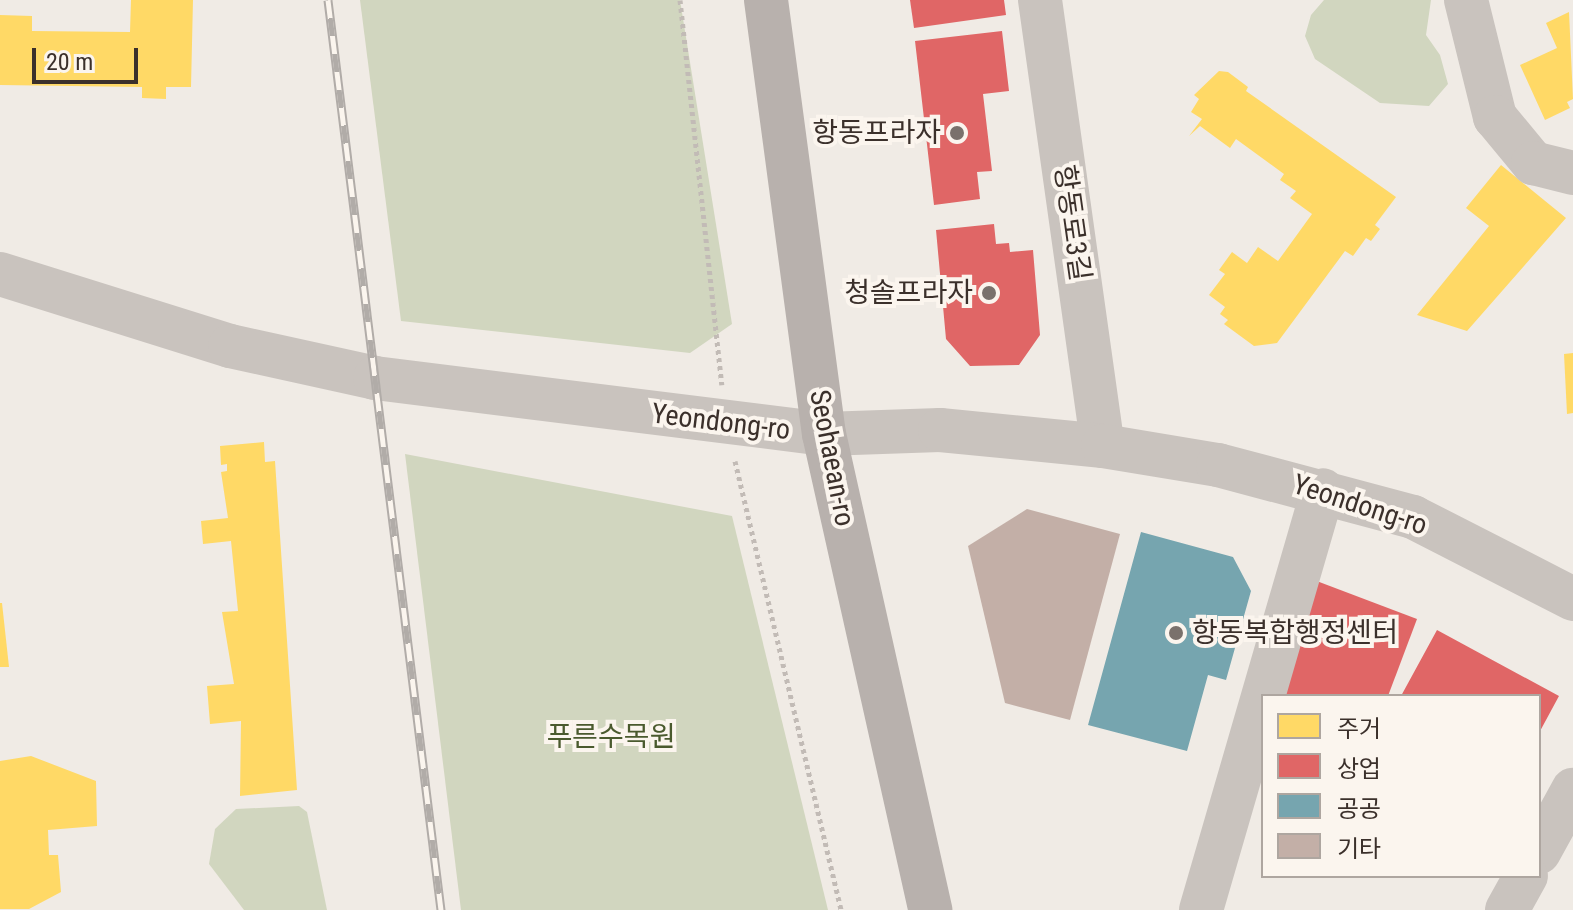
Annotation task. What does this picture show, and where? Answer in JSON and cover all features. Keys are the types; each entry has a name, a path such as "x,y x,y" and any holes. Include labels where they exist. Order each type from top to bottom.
{"main road":[{"name":"Seohaean-ro","path":"766,0 824,434 930,910"}],"street":[{"name":"항동로3길","path":"1040,0 1103,446"},
{"path":"1466,0 1495,117 1533,163 1573,173"},
{"name":"Yeondong-ro","path":"0,274 230,346 375,378 824,434 940,430 1103,446 1218,465 1323,490 1413,517 1573,599"},
{"path":"1266,694 1323,490"},
{"path":"1201,910 1259,719"},
{"path":"1541,845 1573,790"},
{"path":"1507,910 1524,878"}],"green space":[{"path":"360,0 680,0 732,324 690,353 401,321"},
{"path":"1324,0 1431,0 1426,35 1440,55 1448,84 1429,106 1380,103 1315,59 1305,36 1311,15"},
{"name":"푸른수목원","path":"405,454 732,516 828,910 461,910"},
{"path":"299,806 307,812 327,910 244,910 209,864 215,829 236,809"}],"building: 주거":[{"path":"131,0 193,0 191,87 166,87 166,99 142,98 142,87 0,85 0,15 32,16 32,31 130,32"},
{"path":"1569,12 1573,99 1567,102 1570,108 1545,120 1520,65 1557,48 1546,23"},
{"path":"1219,71 1228,72 1248,87 1246,91 1396,197 1375,225 1380,229 1371,241 1366,238 1353,256 1345,251 1277,343 1254,346 1224,324 1228,320 1220,314 1225,307 1209,295 1225,274 1219,270 1232,252 1247,263 1258,247 1278,261 1312,214 1290,198 1296,191 1280,180 1284,174 1236,139 1230,148 1200,126 1189,136 1202,119 1191,112 1199,99 1194,95"},
{"path":"1501,165 1566,218 1467,331 1417,315 1489,226 1466,208"},
{"path":"1573,353 1573,413 1567,414 1564,354"},
{"path":"264,442 265,462 275,461 297,790 240,796 241,721 210,724 207,686 234,684 222,612 238,611 231,541 203,544 201,521 228,518 221,472 227,471 227,464 221,465 220,446"},
{"path":"2,603 9,667 0,667"},
{"path":"31,756 96,781 97,826 48,830 49,855 58,855 61,892 29,909 0,909 0,761"}],"building: 상업":[{"path":"910,0 1004,0 1006,15 914,28"},
{"name":"항동프라자","path":"1002,31 1009,91 983,94 992,171 977,172 980,199 934,205 915,41"},
{"name":"청솔프라자","path":"994,224 996,244 1009,243 1010,252 1033,250 1040,335 1019,365 970,366 946,339 936,230"},
{"path":"1314,580 1417,619 1389,694 1271,694"},
{"path":"1437,630 1559,696 1541,729 1541,694 1402,694"}],"building: 공공":[{"name":"항동복합행정센터","path":"1141,532 1233,557 1251,591 1226,680 1208,675 1187,751 1088,725"}],"building: 기타":[{"path":"1027,509 1120,534 1070,720 1005,703 968,546"}],"railway":[{"path":"328,0 441,910"}],"place":[{"name":"항동프라자","path":"957,133"},
{"name":"청솔프라자","path":"989,293"},
{"name":"항동복합행정센터","path":"1176,633"}]}
